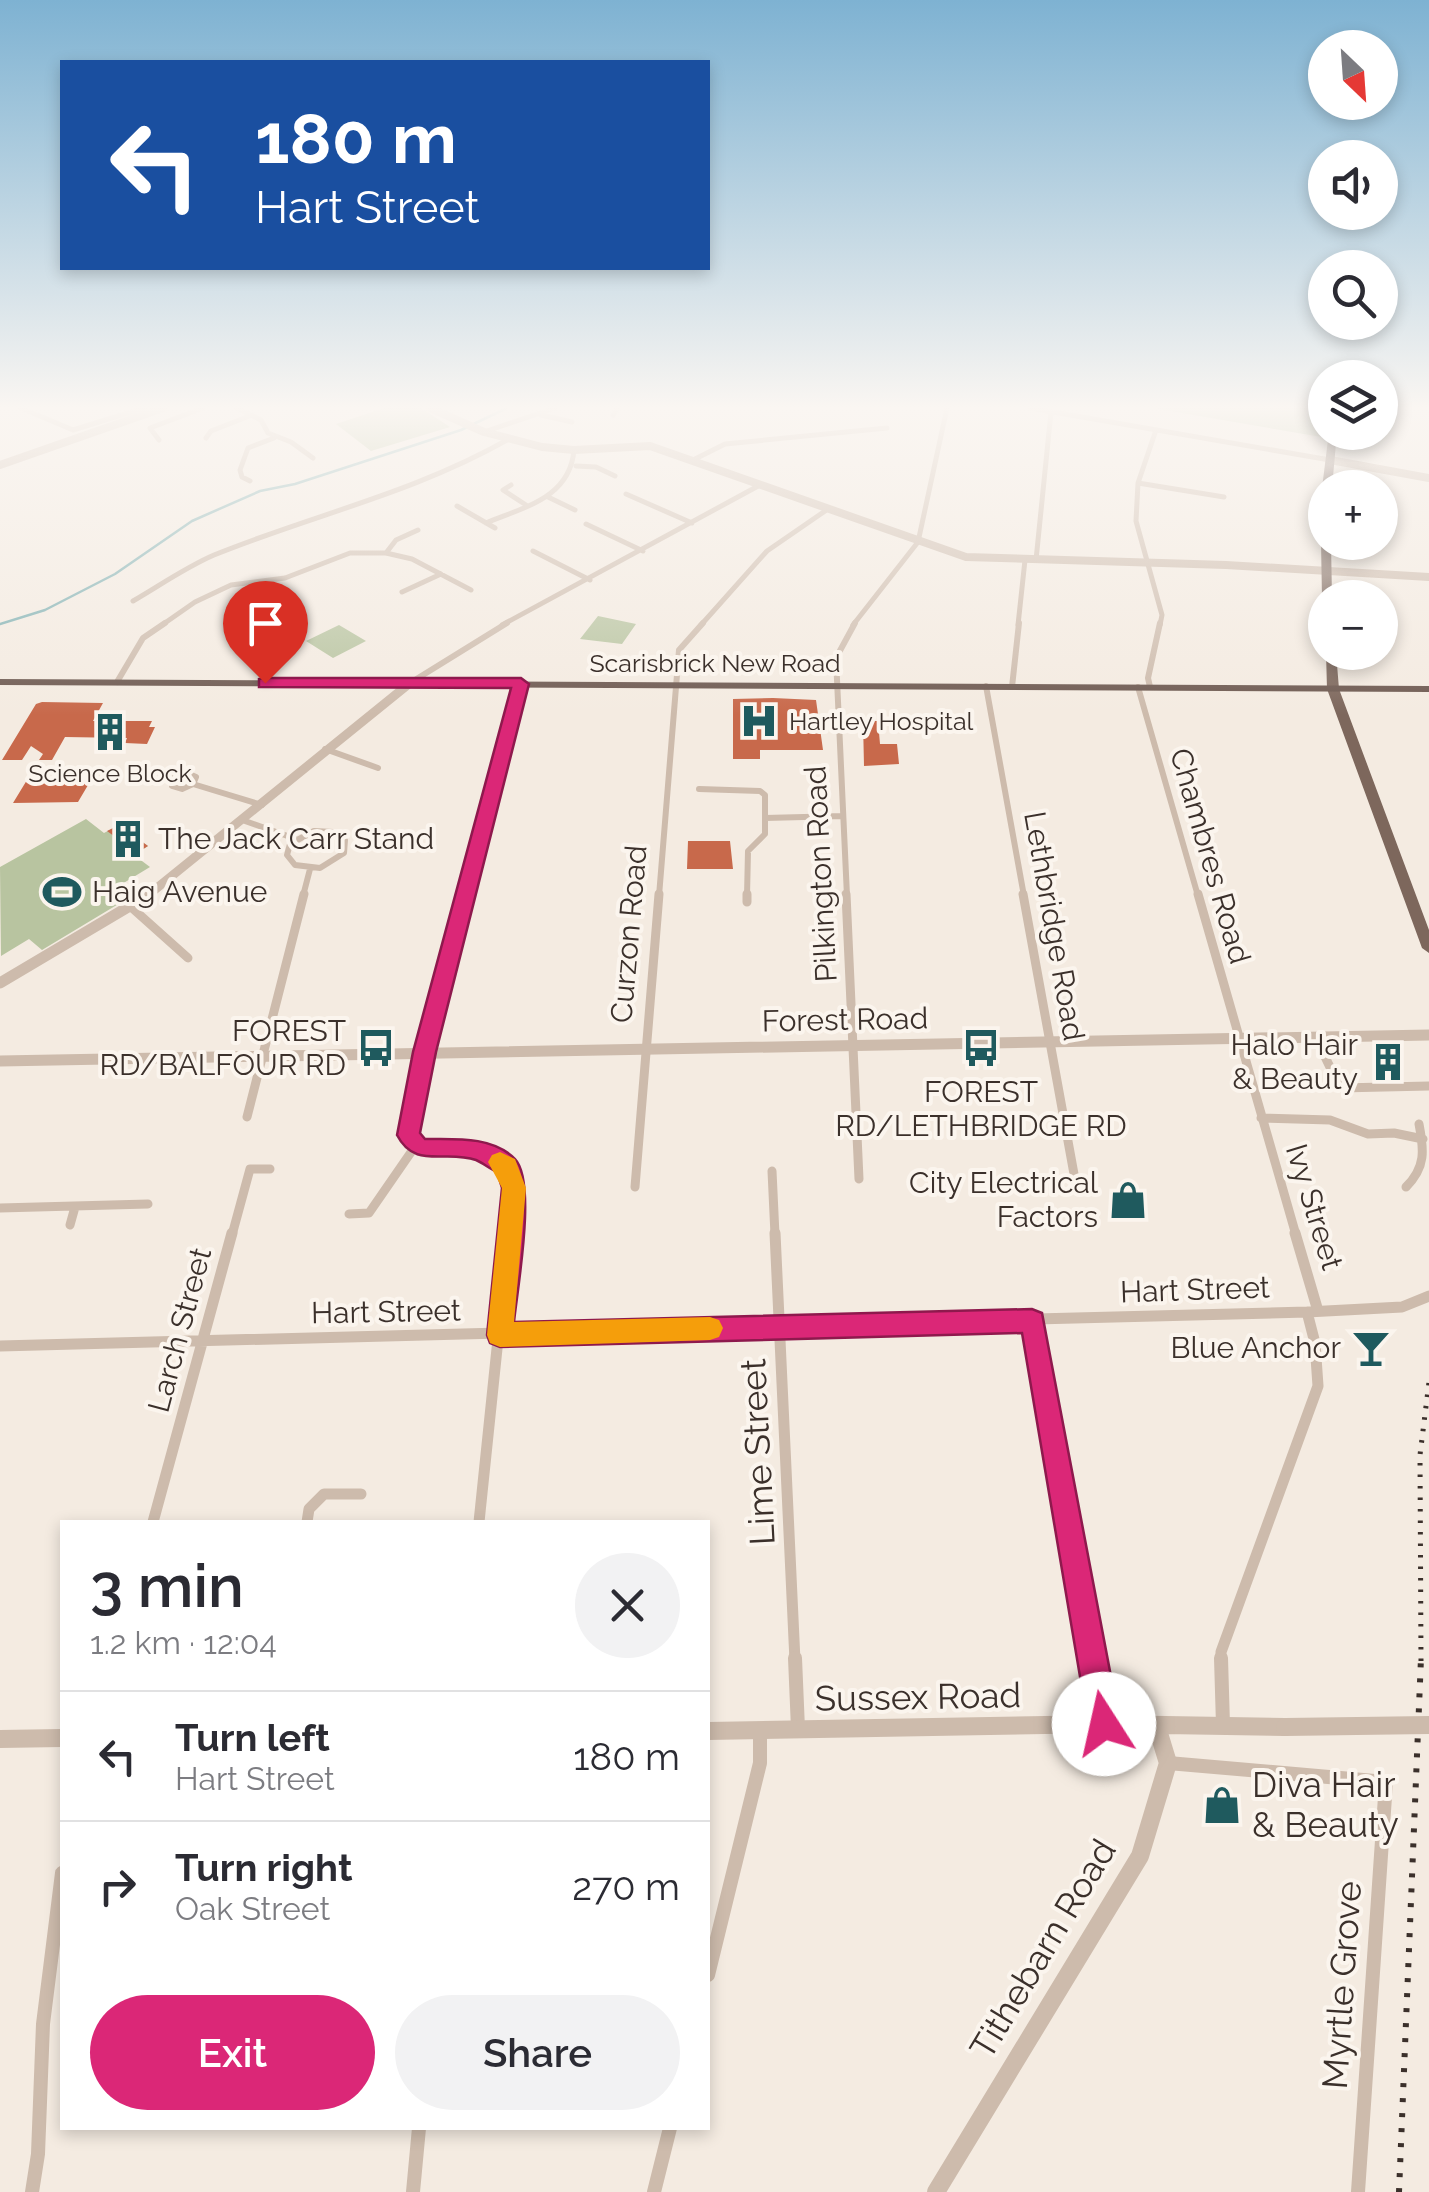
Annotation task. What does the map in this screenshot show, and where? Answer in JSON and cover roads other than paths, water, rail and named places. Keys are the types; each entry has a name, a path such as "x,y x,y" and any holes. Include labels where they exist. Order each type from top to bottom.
{"highway":[{"name":"Scarisbrick New Road","path":"0,682 1429,689"}],"main road":[{"path":"1326,560 1326,580"},
{"path":"1332,670 1333,688 1429,948"}],"street":[{"path":"133,602 209,557 339,510"},
{"path":"464,510 495,528"},
{"path":"486,523 514,510"},
{"path":"663,510 692,523"},
{"path":"0,984 130,907 245,821 325,749 410,683 486,634 714,510"},
{"name":"Curzon Road","path":"635,1188 679,650 767,551 828,510"},
{"path":"829,510 966,557 1429,578"},
{"path":"837,686 836,658 845,636 918,542 925,510"},
{"path":"1036,560 1041,510"},
{"path":"1137,510 1136,521 1162,615 1144,687"},
{"path":"586,524 643,551"},
{"path":"386,552 396,540 418,530"},
{"path":"533,551 590,580"},
{"path":"117,682 142,638 154,627 220,589 241,582 286,578 350,554 386,552 412,558 471,590"},
{"path":"1012,686 1025,560"},
{"path":"402,592 441,574"},
{"path":"479,1520 514,1188 507,1166 477,1150 416,1145 408,1135 424,1052 521,684"},
{"name":"Pilkington Road","path":"837,686 859,1178"},
{"name":"Lethbridge Road","path":"986,686 1074,1174"},
{"name":"Chambres Road","path":"1144,687 1261,1118"},
{"path":"325,749 378,768"},
{"path":"194,784 262,804"},
{"path":"699,789 760,790 764,794 764,834 748,851 747,902"},
{"path":"766,818 842,816"},
{"path":"245,821 296,839 324,830 344,840 344,853 338,859 310,868 294,865 287,856 296,839"},
{"path":"248,1117 310,868"},
{"path":"130,907 188,958"},
{"name":"Forest Road","path":"0,1061 1429,1035"},
{"path":"1316,1038 1340,1088 1429,1086"},
{"path":"1261,1118 1330,1120 1368,1134 1394,1133 1422,1139"},
{"name":"Ivy Street","path":"1261,1118 1313,1311"},
{"path":"1406,1187 1418,1176 1427,1156 1420,1124"},
{"path":"349,1214 369,1214 416,1145"},
{"name":"Larch Street","path":"154,1520 250,1169 270,1169"},
{"name":"Lime Street","path":"772,1171 798,1730"},
{"path":"1418,1176 1429,1183"},
{"path":"1,1211 148,1204"},
{"path":"70,1225 75,1207"},
{"name":"Hart Street","path":"0,1346 1032,1321 1402,1307 1429,1296"},
{"path":"1222,1724 1221,1652 1318,1386 1313,1311"},
{"path":"1032,1321 1104,1724"},
{"path":"306,1520 309,1509 324,1494 362,1494"},
{"name":"Sussex Road","path":"710,1731 1104,1724 1429,1725"},
{"path":"1157,1727 1168,1763"},
{"path":"710,1967 760,1763 760,1730"},
{"path":"0,1739 60,1738"},
{"name":"Myrtle Grove","path":"1168,1763 1386,1782 1358,2192"},
{"name":"Tithebarn Road","path":"936,2192 1140,1856 1168,1763"},
{"path":"32,2192 38,2154 43,2024 60,1889"},
{"path":"413,2192 419,2130"},
{"path":"654,2192 670,2130"}],"waterway":[{"path":"0,624 45,610 115,574 192,521 216,510"}],"railway":[{"path":"1421,1658 1420,1455 1429,1382"},
{"path":"1399,2192 1421,1658"}],"place":[{"name":"Hartley Hospital","path":"759,721"},
{"name":"Science Block","path":"110,732"},
{"name":"The Jack Carr Stand","path":"128,839"},
{"name":"Haig Avenue","path":"62,892"},
{"name":"FOREST RD/BALFOUR RD","path":"376,1048"},
{"name":"FOREST RD/LETHBRIDGE RD","path":"981,1048"},
{"name":"Halo Hair & Beauty","path":"1388,1062"},
{"name":"City Electrical Factors","path":"1128,1200"},
{"name":"Blue Anchor","path":"1371,1348"},
{"name":"Diva Hair & Beauty","path":"1222,1805"}]}
